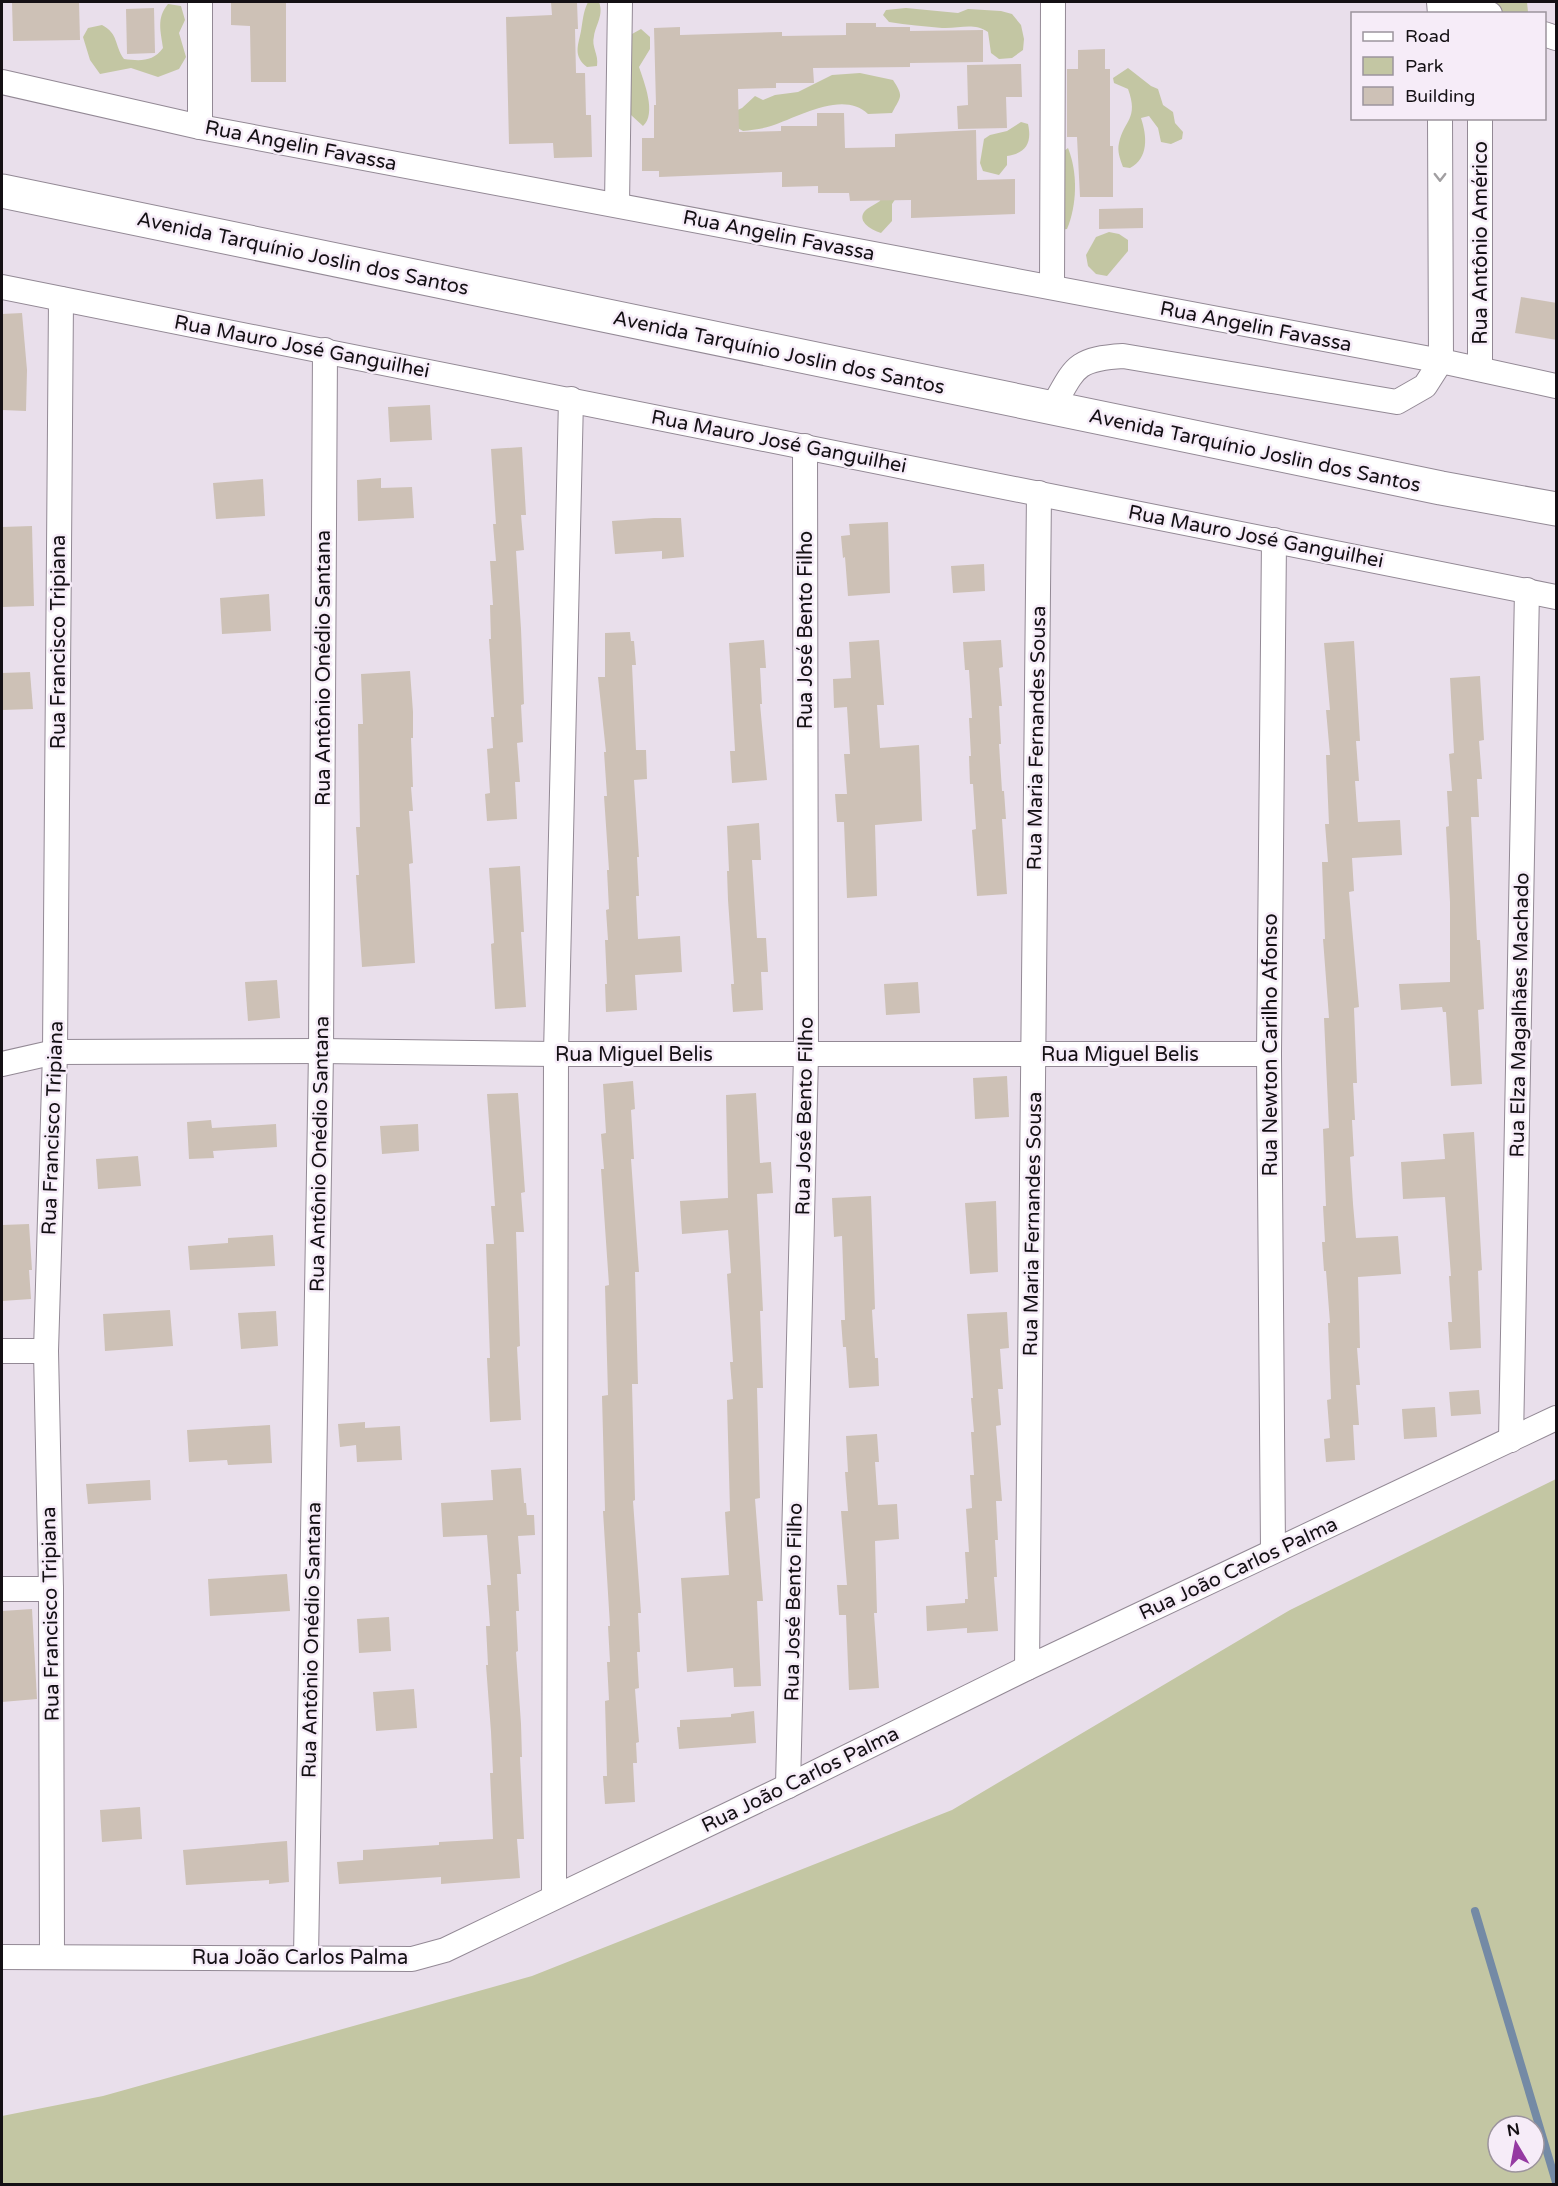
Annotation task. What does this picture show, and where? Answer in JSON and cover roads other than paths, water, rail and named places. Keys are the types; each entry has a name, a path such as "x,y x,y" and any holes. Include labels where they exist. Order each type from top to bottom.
{"street":[{"path":"200,2 200,127"},
{"path":"617,204 620,2"},
{"path":"1052,287 1053,2"},
{"name":"Rua Angelin Favassa","path":"2,82 200,127 1480,368 1557,386"},
{"name":"Rua Antônio Américo","path":"1440,120 1441,361"},
{"name":"Rua Antônio Américo","path":"1480,120 1480,368"},
{"name":"Avenida Tarquínio Joslin dos Santos","path":"2,191 1441,488 1557,509"},
{"name":"Rua Mauro José Ganguilhei","path":"2,287 1557,597"},
{"name":"Rua Francisco Tripiana","path":"52,1957 51,1589 46,1351 55,1052 61,299"},
{"name":"Rua Antônio Onédio Santana","path":"306,1958 321,1051 325,350"},
{"path":"1052,408 1074,370 1096,358 1123,356 1397,402 1425,386 1441,361"},
{"path":"554,1897 556,1054 571,399"},
{"name":"Rua José Bento Filho","path":"788,1786 806,1055 805,446"},
{"name":"Rua Maria Fernandes Sousa","path":"1027,1668 1039,493"},
{"name":"Rua Newton Carilho Afonso","path":"1273,1551 1269,1054 1274,540"},
{"name":"Rua Elza Magalhães Machado","path":"1511,1440 1527,590"},
{"name":"Rua Miguel Belis","path":"2,1065 55,1052 1269,1054"},
{"path":"2,1351 46,1351"},
{"name":"Rua João Carlos Palma","path":"2,1957 412,1959 445,1950 788,1786 1027,1668 1557,1418"},
{"path":"2,1589 51,1589"}],"waterway":[{"path":"1475,1911 1556,2182"}]}
